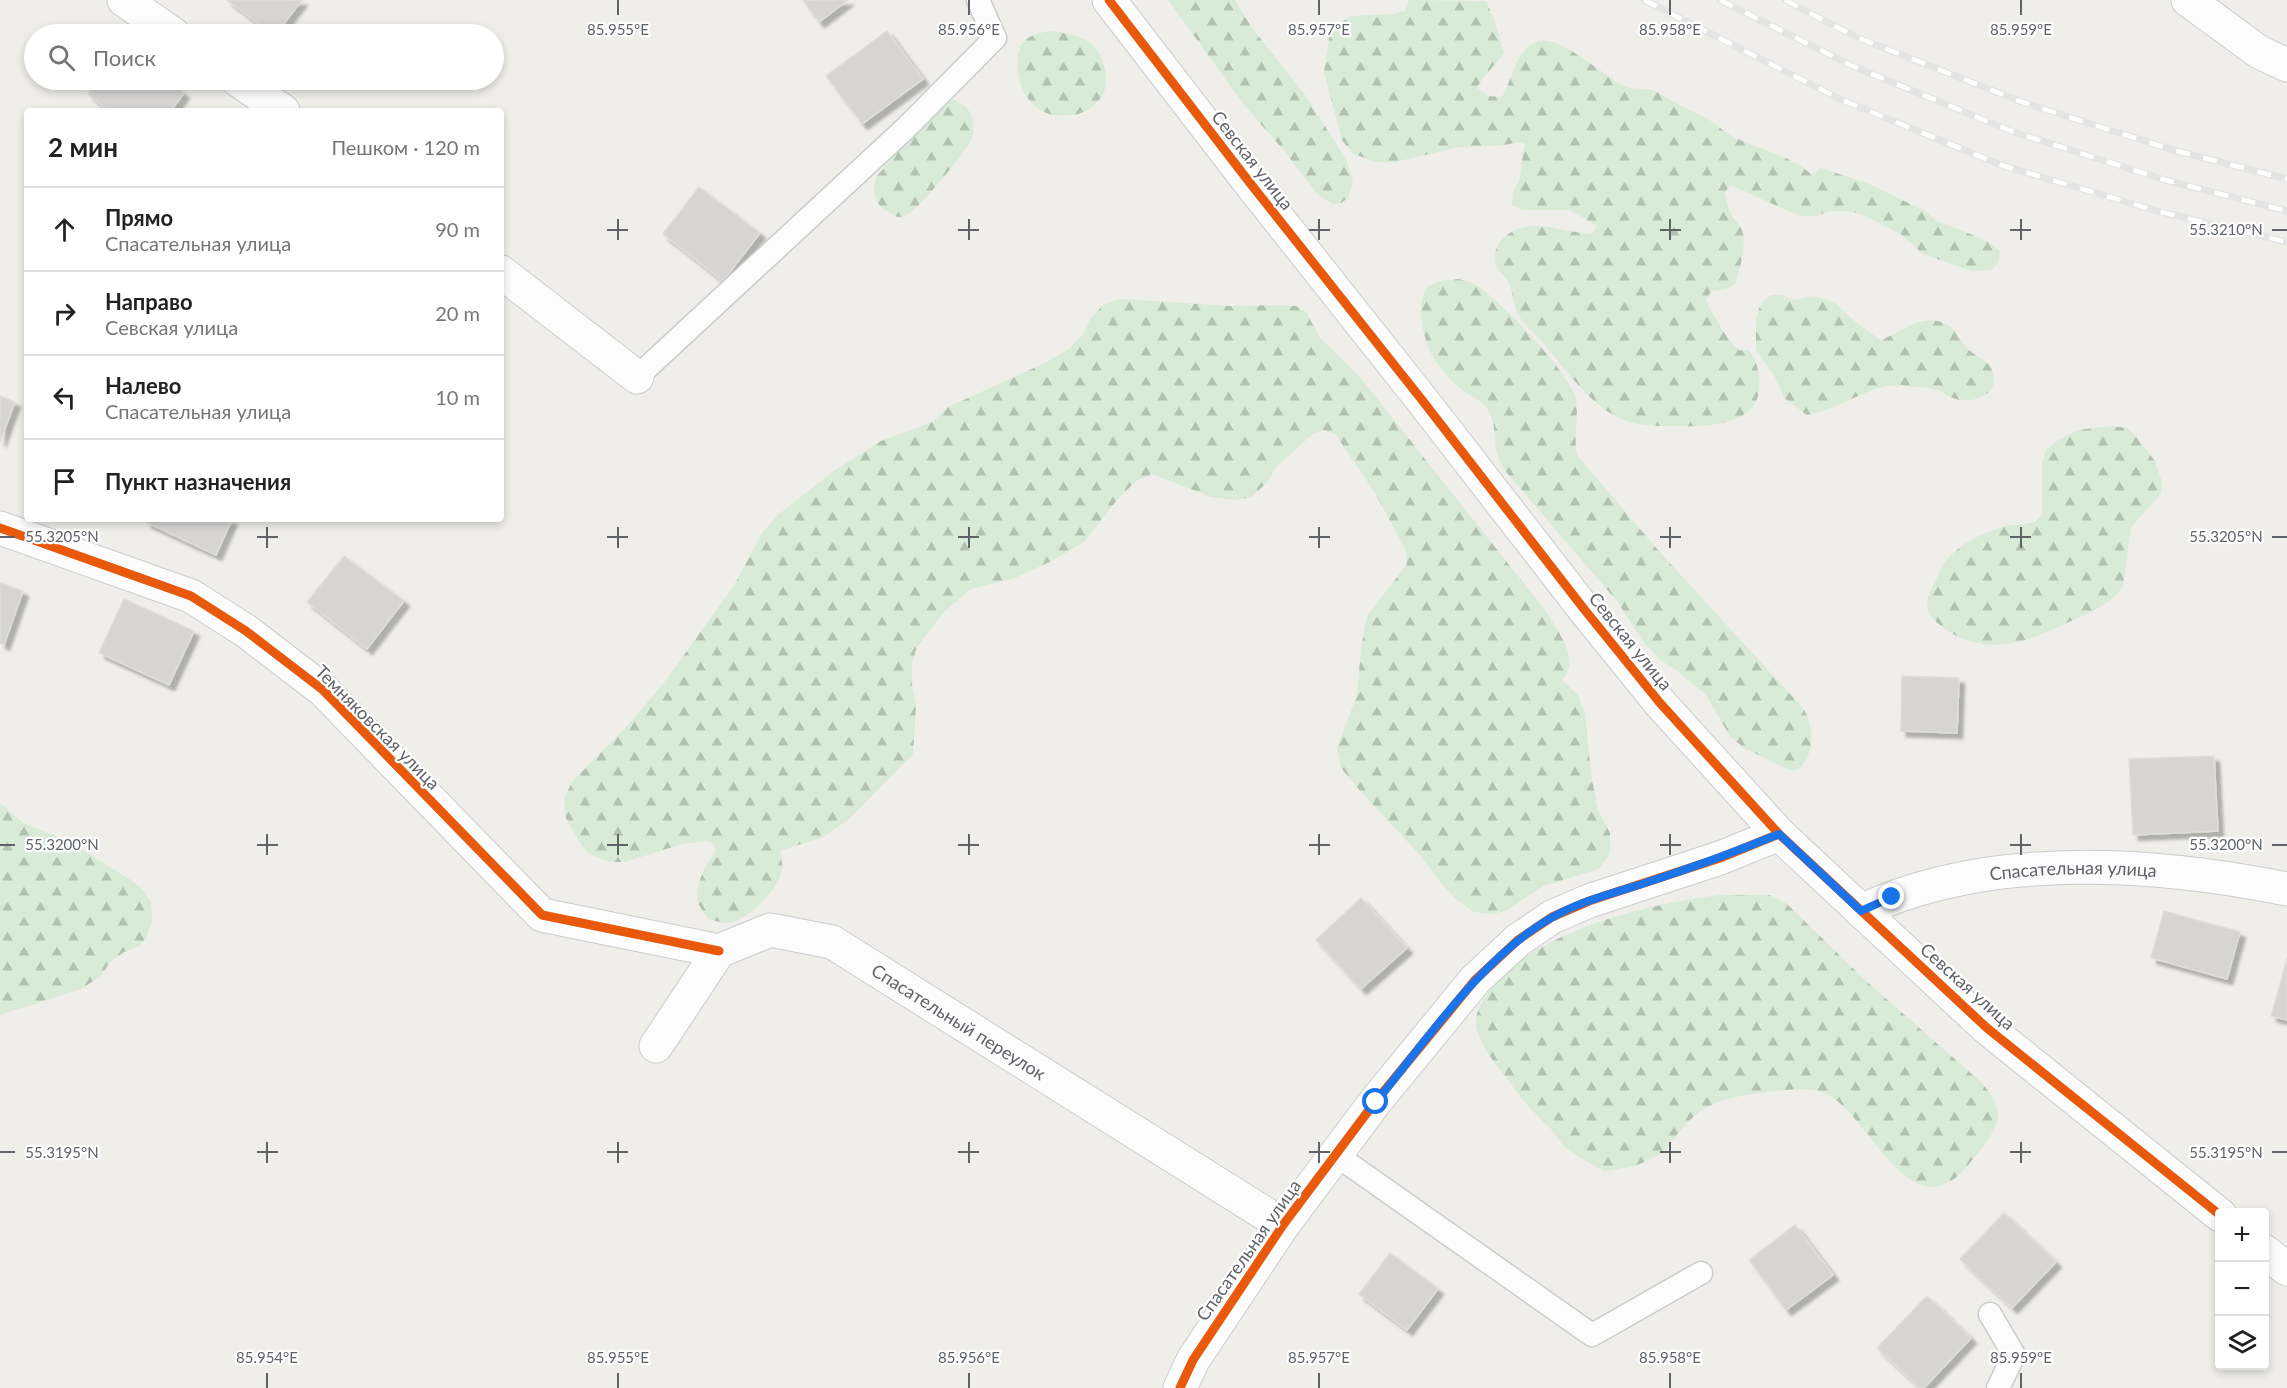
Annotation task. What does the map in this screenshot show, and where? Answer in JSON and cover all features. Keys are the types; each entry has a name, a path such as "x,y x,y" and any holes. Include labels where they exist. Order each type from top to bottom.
{"street":[{"path":"124,0 159,24"},
{"name":"Севская улица","path":"1109,0 1584,609 1660,703 1779,834 1987,1028 2215,1211"},
{"path":"2188,0 2259,52 2287,65"},
{"path":"253,90 279,108"},
{"path":"504,274 637,377"},
{"name":"Темняковская улица","path":"0,528 191,596 246,631 322,690 542,915 718,951"},
{"name":"Спасательная улица","path":"1180,1388 1193,1360 1283,1225 1376,1102 1475,980 1518,940 1552,917 1589,901 1720,858 1779,834"},
{"name":"Спасательная улица","path":"1861,911 1925,886 1985,876 2063,868 2120,868 2198,875 2287,889"},
{"name":"Спасательный переулок","path":"718,951 770,930 832,942 1283,1225"},
{"path":"656,1046 718,951"},
{"path":"2269,1254 2287,1269"}],"lane":[{"path":"637,377 908,126 995,38 978,0"},
{"path":"1336,1155 1592,1335 1701,1273"},
{"path":"1990,1314 2014,1355 1998,1388"}],"green space":[{"path":"1168,0 1235,0 1252,28 1305,95 1346,159 1353,181 1348,198 1341,203 1333,204 1318,195 1242,102"},
{"path":"1409,0 1486,1 1504,53 1477,88 1489,96 1502,97 1520,57 1531,45 1539,41 1559,44 1623,85 1657,92 1744,142 1794,162 1812,175 1821,168 1867,183 1925,211 1936,221 1990,243 2000,251 1999,260 1992,270 1971,271 1923,254 1902,235 1864,215 1847,211 1830,211 1816,216 1800,216 1730,185 1725,193 1729,208 1743,234 1741,263 1735,284 1727,289 1712,291 1706,299 1735,347 1739,350 1749,350 1753,357 1759,379 1758,395 1753,407 1730,421 1701,426 1652,426 1619,418 1587,394 1523,321 1516,310 1511,287 1495,261 1498,245 1517,229 1540,226 1592,234 1597,226 1569,210 1522,210 1513,205 1513,192 1520,178 1525,144 1519,142 1460,147 1395,162 1374,162 1352,153 1342,140 1324,72 1329,38 1336,26 1351,16 1394,14 1405,11"},
{"path":"1049,31 1085,39 1101,57 1106,73 1105,89 1098,102 1081,113 1049,114 1028,99 1020,83 1018,66 1021,45 1030,37"},
{"path":"954,100 960,102 971,114 974,125 972,137 954,164 924,200 908,214 897,217 877,202 874,192 876,177 932,112 944,102"},
{"path":"1459,279 1474,284 1487,293 1549,356 1562,373 1576,400 1577,455 1657,549 1803,708 1810,723 1811,740 1808,756 1798,770 1789,770 1744,748 1730,736 1706,695 1659,659 1642,640 1617,601 1507,473 1498,457 1494,425 1487,408 1460,389 1446,375 1433,357 1425,339 1421,310 1424,293 1435,283"},
{"path":"1782,295 1795,300 1813,296 1826,299 1838,305 1880,340 1918,322 1944,323 1954,330 1970,351 1988,364 1993,373 1993,386 1985,395 1966,400 1956,399 1936,389 1902,385 1889,386 1807,415 1784,398 1775,377 1756,350 1756,319 1761,303 1769,296"},
{"path":"1119,299 1232,306 1296,306 1306,312 1320,338 1359,376 1545,610 1560,635 1568,654 1569,664 1562,680 1578,695 1585,712 1591,774 1598,810 1610,833 1610,853 1599,869 1543,886 1506,911 1491,914 1474,912 1455,898 1441,883 1420,855 1341,768 1337,748 1357,695 1361,649 1367,616 1407,564 1406,551 1375,493 1336,435 1324,430 1313,434 1277,466 1267,482 1252,497 1236,500 1211,497 1152,474 1136,481 1117,500 1085,541 1052,561 1015,578 971,589 943,613 917,647 912,663 912,684 916,706 913,754 848,820 823,837 780,851 782,870 780,878 769,895 744,917 727,923 708,919 698,902 699,882 715,852 714,844 706,841 682,844 625,862 609,862 588,853 566,818 565,796 572,782 628,725 663,684 733,587 762,533 779,514 835,470 881,441 932,422 948,407 1047,362 1070,348 1104,304"},
{"path":"2112,426 2127,428 2135,435 2155,461 2162,482 2161,494 2131,527 2123,586 2119,592 2090,612 2019,642 1987,644 1971,642 1940,625 1930,613 1927,602 1930,591 1948,558 1968,542 1984,534 2003,527 2035,522 2042,514 2042,463 2046,450 2055,442 2078,430"},
{"path":"0,803 23,823 70,842 134,882 151,902 152,920 146,939 139,946 124,952 110,962 101,976 81,989 0,1015"},
{"path":"1719,895 1770,895 1787,904 1866,981 1982,1083 1993,1098 1997,1109 1995,1127 1987,1142 1969,1164 1948,1183 1928,1187 1909,1179 1892,1163 1841,1104 1815,1090 1762,1092 1716,1103 1693,1117 1663,1151 1648,1161 1604,1171 1566,1148 1518,1094 1483,1046 1476,1022 1478,1010 1488,993 1507,971 1532,953 1561,937 1593,924 1659,905"}],"building":[{"path":"227,0 302,0 284,24 259,24"},
{"path":"803,0 848,0 819,22"},
{"path":"887,31 923,79 862,124 826,76"},
{"path":"91,90 180,90 184,93 173,108 105,108 88,94"},
{"path":"699,187 760,233 723,281 663,234"},
{"path":"0,396 15,402 0,442"},
{"path":"146,522 231,522 216,555"},
{"path":"344,556 404,601 367,649 307,602"},
{"path":"0,583 23,591 4,645 0,643"},
{"path":"124,599 194,631 169,685 99,653"},
{"path":"1902,676 1959,678 1957,733 1901,731"},
{"path":"2214,756 2218,831 2133,835 2129,759"},
{"path":"1361,898 1407,948 1361,989 1316,940"},
{"path":"2164,911 2240,932 2227,979 2151,958"},
{"path":"2287,959 2287,1020 2271,1016"},
{"path":"2004,1213 2056,1262 2012,1308 1960,1259"},
{"path":"1795,1225 1833,1275 1786,1310 1749,1260"},
{"path":"1390,1253 1438,1289 1407,1330 1359,1294"},
{"path":"1927,1296 1971,1338 1924,1388 1920,1388 1877,1348"}],"railway":[{"path":"1644,0 1842,100 2001,165 2157,211 2287,242"},
{"path":"1720,0 1850,65 2011,131 2165,180 2287,211"},
{"path":"1785,0 1856,37 2022,102 2173,150 2287,179"}],"cycle path":[{"path":"1109,0 1584,609 1660,703 1779,834 1987,1028 2215,1211"},
{"path":"0,528 191,596 246,631 323,690 542,915 719,951"},
{"path":"1180,1388 1193,1360 1283,1225 1375,1102 1475,980 1518,940 1552,917 1589,901 1720,858 1779,834"}],"route":[{"path":"1376,1102 1475,980 1518,940 1552,917 1589,901 1720,858 1779,834 1861,911 1892,897"}]}
